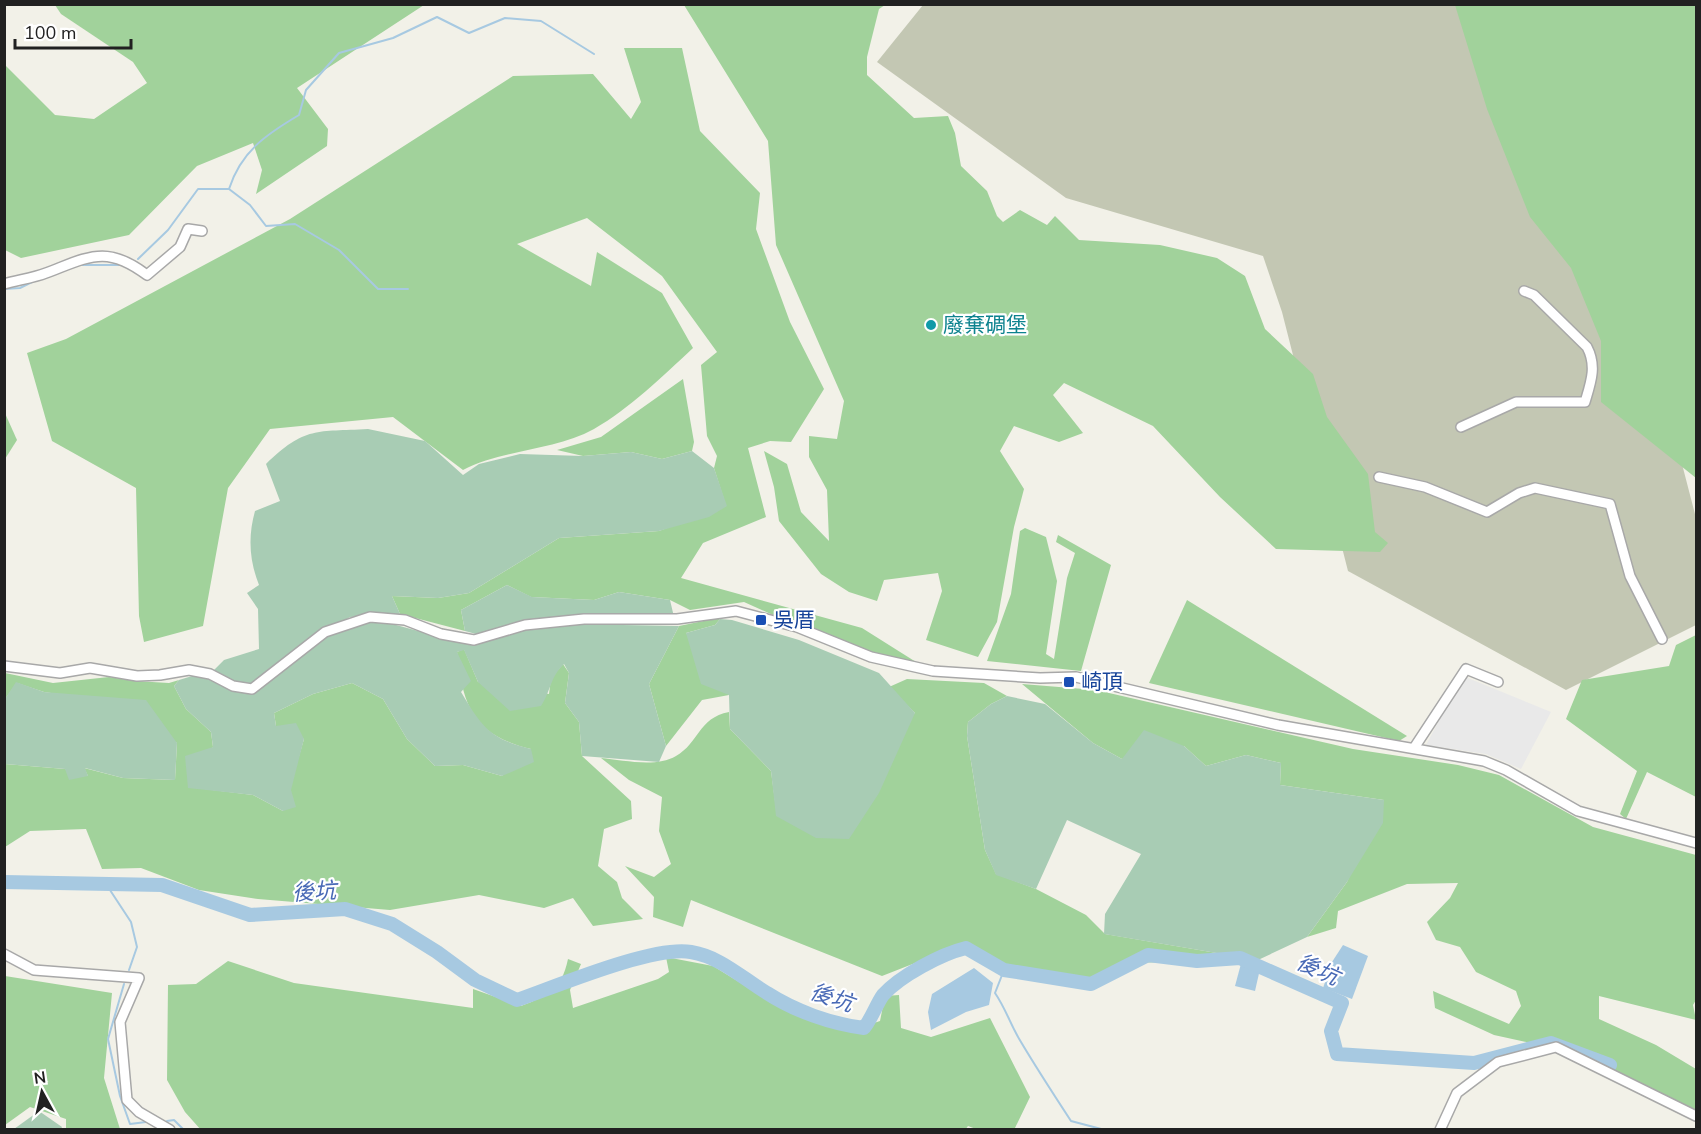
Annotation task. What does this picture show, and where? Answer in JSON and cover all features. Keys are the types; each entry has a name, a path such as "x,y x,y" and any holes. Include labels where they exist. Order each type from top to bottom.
{"street":[{"path":"4,284 45,274 84,257 126,259 147,274 180,247 188,229 202,231"},
{"path":"1461,427 1516,402 1585,402 1593,376 1592,356 1587,346 1534,295 1524,291"},
{"path":"1379,477 1425,487 1487,512 1519,493 1535,488 1610,504 1630,576 1662,639"},
{"path":"4,666 60,673 90,668 136,676 189,670 210,674 243,689 252,689 326,632 370,617 405,620 441,634 474,640 525,625 584,619 676,619 736,611 797,627 871,657 933,671 1040,678 1076,677 1278,725 1485,761 1506,770 1578,810 1696,843"},
{"path":"1414,748 1466,669 1498,681"},
{"path":"4,954 34,970 139,978 120,1022 127,1100 139,1112 170,1130"},
{"path":"1440,1130 1457,1093 1498,1062 1556,1047 1696,1116"}],"shaded area":[{"path":"923,5 1563,5 1696,518 1696,625 1566,690 1348,571 1282,312 1263,256 1066,198 877,62"},
{"path":"1463,676 1551,712 1521,769 1486,754 1426,745"}],"green space":[{"path":"55,5 424,5 297,88 328,129 327,146 256,194 262,170 253,143 197,166 129,235 21,258 5,250 5,65 55,115 94,119 147,83 133,62 61,14"},
{"path":"684,5 885,5 879,9 867,57 867,75 914,118 948,116 955,133 961,166 987,191 997,216 1003,222 1020,210 1047,225 1055,216 1079,240 1160,245 1217,258 1245,276 1265,329 1313,374 1327,417 1368,474 1375,532 1388,543 1380,552 1276,549 1220,497 1153,426 1064,383 1053,395 1083,433 1059,442 1014,426 1000,451 1024,489 1014,527 997,622 978,657 926,640 942,591 938,573 884,580 877,601 849,592 821,574 779,521 774,487 764,451 787,464 801,512 829,541 827,490 809,457 809,436 837,439 844,401 776,245 768,141"},
{"path":"1455,5 1696,5 1696,478 1601,402 1601,341 1571,268 1530,217 1487,109"},
{"path":"624,48 682,48 700,131 760,193 756,229 790,322 824,389 791,442 770,441 748,448 766,517 703,543 681,578 862,628 916,662 889,660 793,624 744,602 690,610 670,600 619,592 594,600 531,597 507,585 461,610 465,631 400,614 392,596 438,598 469,593 559,538 659,531 726,506 714,468 717,456 707,436 701,365 717,352 662,276 587,218 517,244 591,286 597,252 662,293 693,348 633,402 594,429 562,442 495,458 463,470 393,417 270,429 228,488 203,626 144,642 139,616 136,488 52,441 27,353 66,339 290,219 513,76 593,74 631,119 641,102"},
{"path":"683,379 694,442 692,451 662,459 631,452 583,456 557,450 601,437"},
{"path":"4,411 17,440 5,459 4,459"},
{"path":"368,429 425,441 463,475 479,464 520,454 583,456 631,452 662,459 692,451 714,468 727,506 709,517 659,531 559,538 469,593 438,598 392,596 400,614 350,617 329,629 254,684 234,681 214,670 224,660 259,649 258,609 247,593 259,585 251,557 251,530 255,511 280,501 266,464 291,443 312,433"},
{"path":"1025,528 1046,537 1057,581 1046,654 1054,659 1067,578 1075,553 1056,542 1058,535 1111,565 1081,671 987,661 1011,594 1020,531"},
{"path":"507,585 532,597 594,600 619,592 670,600 674,617 590,617 476,634 465,631 461,610"},
{"path":"1187,600 1407,736 1399,741 1149,683"},
{"path":"374,619 444,638 478,642 526,629 567,624 679,626 649,684 666,746 659,762 582,756 579,722 565,703 569,673 564,664 553,679 541,706 510,711 478,682 464,650 457,652 471,681 461,692 468,704 488,730 496,736 531,749 534,762 502,776 463,765 435,766 407,739 383,699 352,683 313,694 274,713 276,726 296,723 304,739 291,790 296,807 283,811 253,795 188,788 185,756 213,747 211,732 186,709 174,686 179,680 202,673 241,692 254,693 324,638 345,628"},
{"path":"720,619 715,625 686,633 729,695 702,700 666,746 649,684 679,626"},
{"path":"720,619 732,620 799,640 879,673 915,713 879,793 849,839 816,838 776,816 771,771 730,729 729,695 701,684 686,633 715,625"},
{"path":"1696,635 1696,797 1647,772 1626,819 1620,814 1637,771 1566,719 1582,680 1669,666 1676,645"},
{"path":"464,649 478,682 549,694 551,678 563,664 569,673 565,703 579,722 582,756 631,801 632,819 604,829 598,866 617,882 622,898 643,919 593,926 573,898 544,908 479,895 390,910 258,899 199,890 141,868 102,869 86,829 30,831 5,847 5,764 65,769 88,776 84,768 123,778 175,780 177,743 86,698 44,692 17,683 5,699 5,673 53,683 109,677 169,683 179,680 174,686 186,709 211,732 213,747 188,787 253,795 283,811 304,739 276,726 274,713 313,694 352,683 383,699 407,739 435,766 463,765 502,776 531,749 496,736 474,716 463,688 457,652"},
{"path":"907,679 984,683 1007,696 991,704 968,722 967,736 985,850 996,874 1036,889 1086,915 1105,934 1258,960 1125,963 1102,981 1045,975 1008,968 990,963 956,947 882,976 691,900 683,927 653,917 654,897 625,866 654,877 671,864 659,831 662,797 629,780 601,758 639,762 668,760 684,751 711,720 729,712 730,729 771,771 777,816 915,713 889,687"},
{"path":"16,682 44,692 146,700 177,743 175,780 123,778 85,768 88,776 69,780 65,769 5,764 5,699"},
{"path":"1022,684 1096,690 1353,749 1458,765 1499,775 1593,827 1696,855 1696,1000 1693,1005 1696,1020 1599,996 1599,1019 1656,1045 1696,1069 1696,1117 1577,1053 1494,1035 1435,1008 1433,991 1509,1024 1521,1006 1516,991 1476,972 1460,947 1436,940 1427,922 1450,898 1458,883 1407,884 1338,911 1336,928 1307,937 1347,882 1384,800 1280,785 1281,763 1246,755 1206,766 1184,746 1122,759 1093,743"},
{"path":"1007,696 1045,704 1093,743 1122,759 1144,730 1184,746 1206,766 1246,755 1281,763 1280,785 1384,800 1383,823 1347,882 1307,937 1258,960 1104,934 1105,914 1141,854 1067,820 1036,889 996,875 985,850 967,736 968,722 991,704"},
{"path":"666,957 713,966 780,1007 850,1031 880,1021 885,996 899,995 901,1028 931,1037 990,1018 1030,1097 1014,1130 976,1129 968,1126 965,1130 201,1130 185,1112 167,1080 168,985 196,984 228,961 294,983 473,1008 473,989 521,1006 539,999 557,985 562,978 568,959 581,964 570,990 573,1008 658,979 669,972"},
{"path":"5,976 112,993 104,1078 120,1129 66,1129 66,1119 30,1107 5,1125"},
{"path":"39,1111 62,1127 61,1129 14,1129"}],"water":[{"path":"1343,945 1368,956 1352,999 1323,988 1332,962"},
{"path":"1242,960 1260,969 1255,991 1235,986"},
{"path":"974,968 993,983 989,1005 966,1012 931,1030 928,1012 932,994"}],"waterway":[{"path":"138,259 168,230 198,189 229,189 240,164 256,145 299,115 306,90 339,53 393,38 437,17 469,33 505,18 541,21 594,54"},
{"path":"229,189 250,205 266,226 295,224 339,250 378,289 408,289"},
{"path":"80,265 123,265"},
{"path":"4,289 20,288 34,281"},
{"name":"後坑","path":"4,882 162,885 250,915 345,909 392,924 437,952 475,980 517,1000 630,960 675,951 691,952 722,963 778,1000 801,1011 826,1020 864,1028 883,995 900,980 933,960 966,948 1004,970 1091,984 1148,955 1197,961 1240,958 1342,1003 1331,1031 1337,1054 1474,1063 1551,1043 1610,1065"},
{"path":"106,884 131,922 137,947 129,970"},
{"path":"1004,970 995,993 1039,1072 1071,1121 1105,1130"},
{"path":"124,984 108,1039 120,1096 130,1124 146,1122"},
{"path":"167,1121 174,1120 184,1130"}],"place":[{"name":"廢棄碉堡","path":"931,325"},
{"name":"吳厝","path":"761,620"},
{"name":"崎頂","path":"1069,682"}]}
